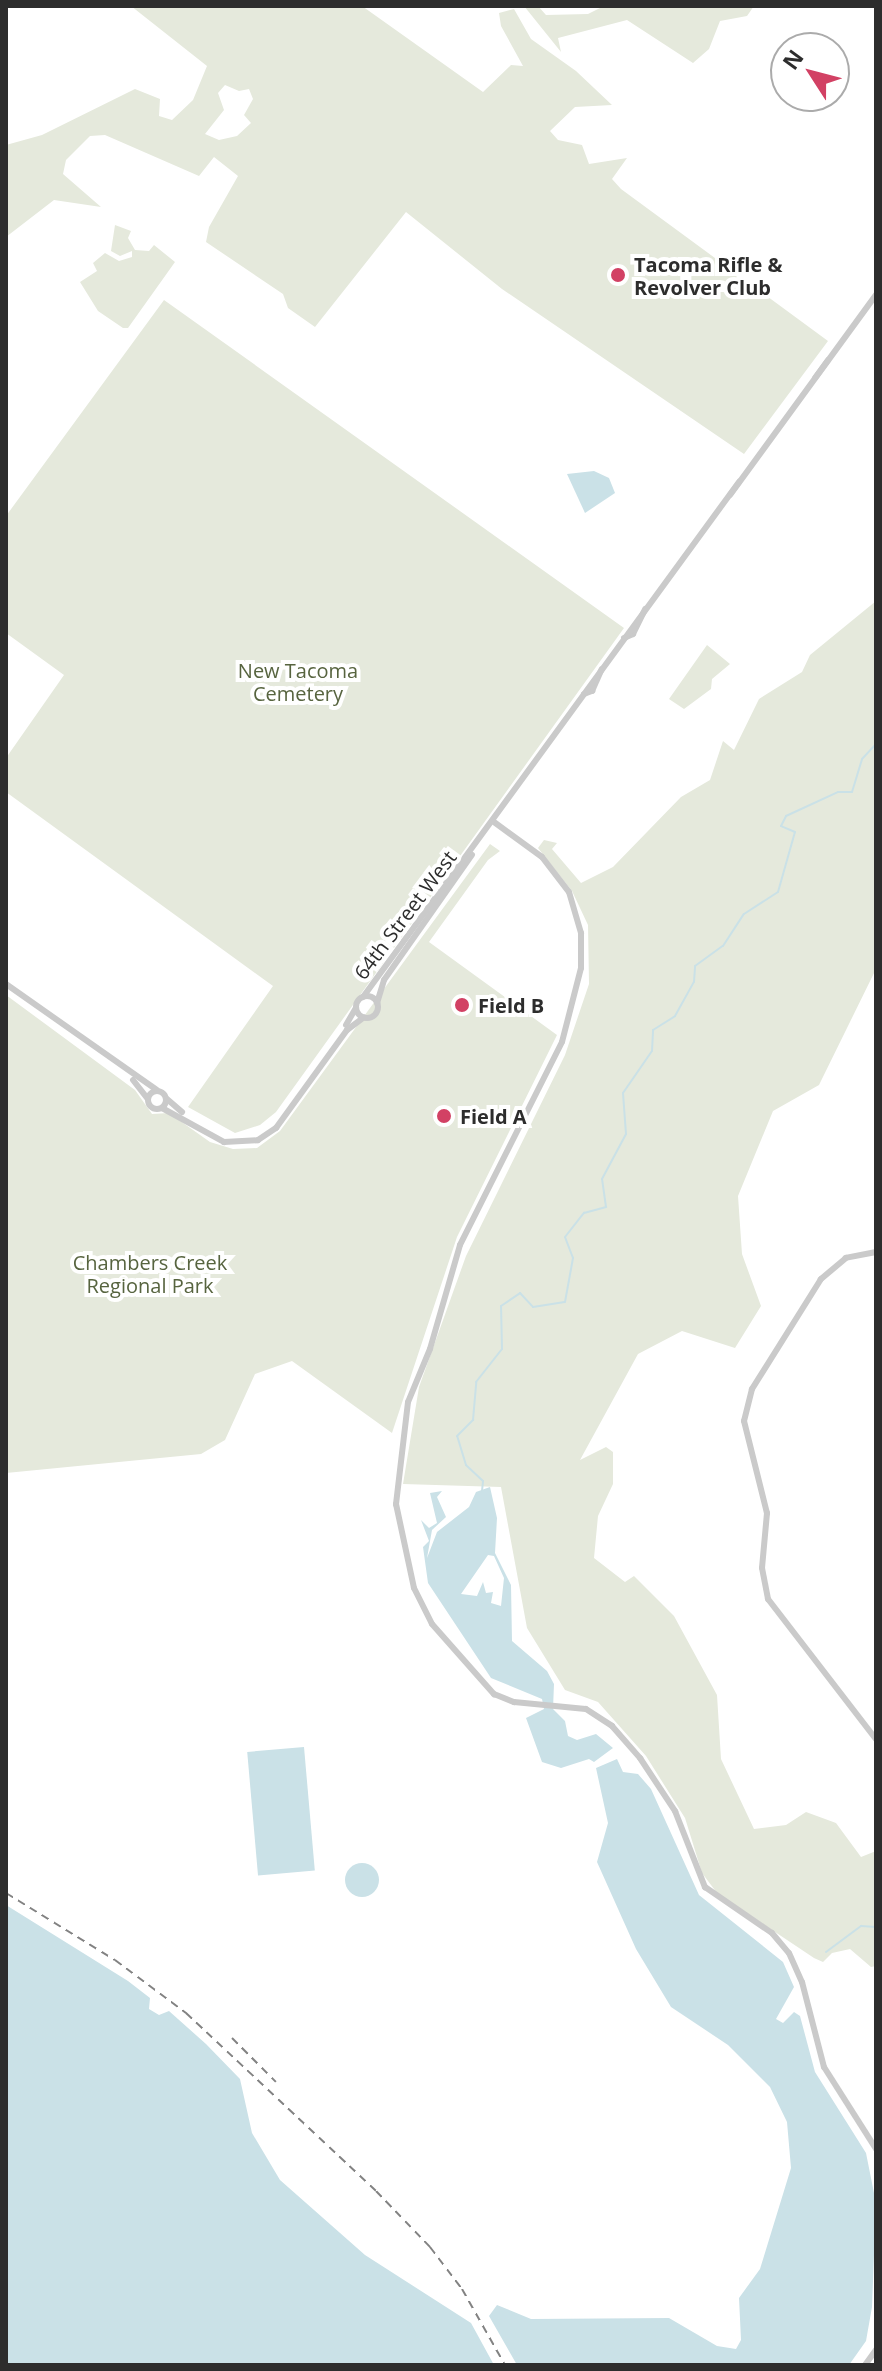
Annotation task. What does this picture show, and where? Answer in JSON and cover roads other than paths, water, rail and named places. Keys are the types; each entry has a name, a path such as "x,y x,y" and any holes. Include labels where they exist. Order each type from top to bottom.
{"street":[{"name":"64th Street West","path":"251,1140 281,1115 363,997 473,851 645,609 876,295"},
{"path":"494,822 542,857 569,892 581,933 581,968 562,1042 477,1206 450,1271 434,1337 408,1402 396,1504 414,1588 432,1624 494,1694 514,1702 553,1703 586,1709 619,1733 675,1811 705,1887 772,1933 789,1953 802,1982 824,2067 876,2149"},
{"name":"64th Street West","path":"364,1017 375,1014 384,980 473,851"},
{"path":"6,986 157,1090 216,1136 251,1140"},
{"path":"6,986 135,1082 152,1107 162,1108 215,1139 251,1140 276,1128 347,1030 364,1017 356,1008"},
{"path":"363,997 377,1003"},
{"path":"148,1099 157,1090"},
{"path":"162,1108 167,1099"},
{"path":"876,1252 846,1258 821,1279 752,1389 744,1421 767,1513 762,1568 768,1599 876,1739"},
{"path":"865,2365 876,2350"}],"water":[{"path":"594,471 609,478 615,493 585,513 567,474"},
{"path":"490,1487 497,1518 495,1553 511,1585 512,1641 547,1671 554,1684 553,1709 565,1721 568,1736 577,1740 596,1734 613,1748 594,1762 589,1759 561,1768 542,1762 526,1718 544,1709 542,1699 491,1678 428,1583 423,1547 429,1541 421,1520 429,1528 437,1523 430,1493 442,1491 437,1497 446,1517 432,1530 427,1558 437,1532 469,1507 476,1492","holes":["488,1555 494,1556 504,1578 501,1606 491,1603 493,1592 486,1593 483,1582 477,1596 461,1594"]},
{"path":"304,1747 315,1871 258,1875 247,1752"},
{"path":"617,1759 623,1772 638,1774 651,1789 699,1895 783,1962 794,1987 776,2019 783,2023 794,2012 800,2016 815,2072 866,2153 876,2203 872,2307 866,2341 849,2365 517,2365 489,2316 497,2305 531,2319 669,2318 717,2346 736,2349 741,2340 739,2298 760,2269 791,2168 787,2122 770,2087 728,2045 671,2007 636,1949 597,1862 608,1823 596,1768"},
{"path":"362,1863 374,1868 379,1880 374,1892 362,1897 350,1892 345,1880 350,1868"},
{"path":"6,1905 128,1981 150,1998 149,2009 159,2015 169,2011 206,2044 240,2079 252,2133 280,2180 365,2255 471,2323 494,2365 6,2365"}],"waterway":[{"path":"482,1491 483,1481 466,1465 457,1436 473,1420 476,1382 502,1349 501,1306 520,1293 533,1307 565,1302 573,1258 565,1237 584,1213 606,1207 602,1179 626,1134 623,1093 652,1051 653,1030 675,1016 694,982 695,966 723,946 744,914 778,892 795,832 781,826 786,816 838,792 852,792 862,759 876,744"},
{"path":"826,1952 861,1926 876,1927"}],"railway":[{"path":"6,1893 115,1960 186,2013 376,2191 430,2247 462,2289 505,2365"},
{"path":"232,2038 276,2082"}],"place":[{"name":"Tacoma Rifle & Revolver Club","path":"618,275"},
{"name":"Field B","path":"462,1005"},
{"name":"Field A","path":"444,1116"}],"park label":[{"name":"New Tacoma Cemetery","path":"298,682"},
{"name":"Chambers Creek Regional Park","path":"150,1274"}]}
